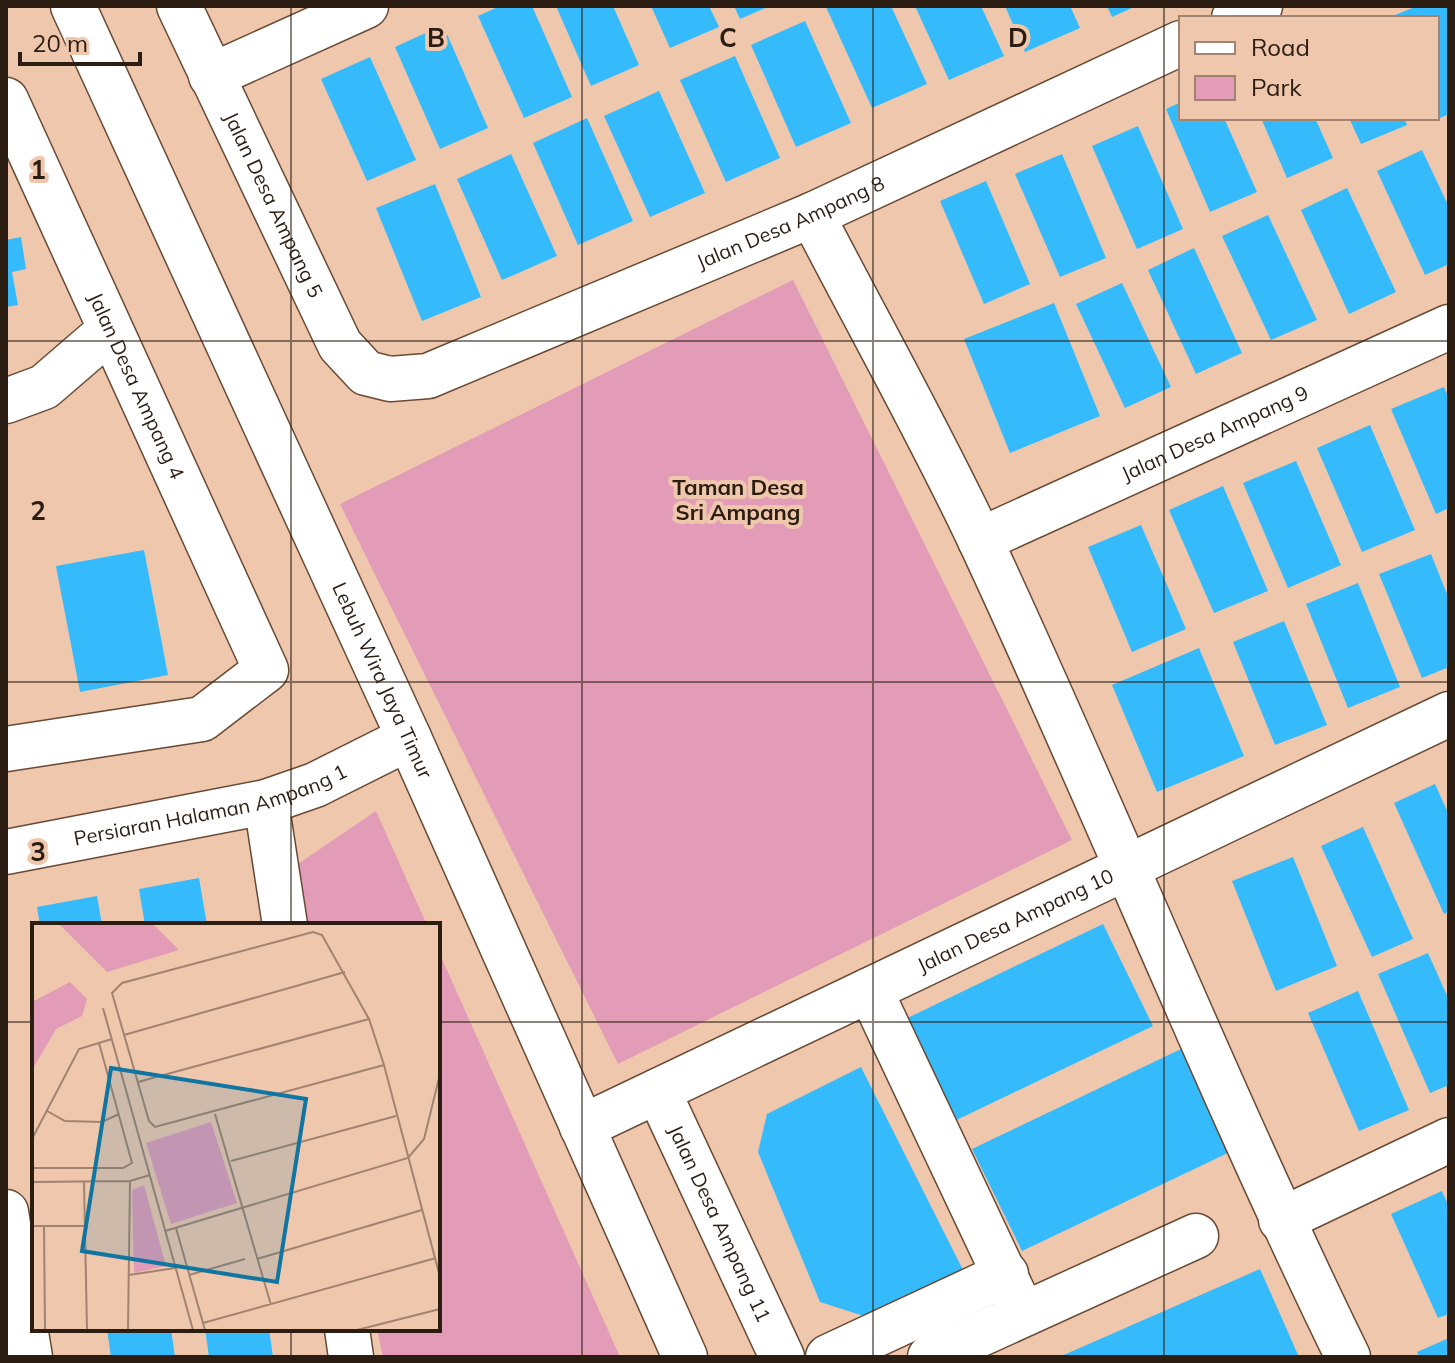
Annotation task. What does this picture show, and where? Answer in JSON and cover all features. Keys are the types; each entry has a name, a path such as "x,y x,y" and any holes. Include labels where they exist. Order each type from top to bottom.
{"street":[{"name":"Lebuh Wira Jaya Timur","path":"73,6 409,738 685,1357"},
{"name":"Jalan Desa Ampang 5","path":"179,6 340,345 366,373 390,379"},
{"path":"211,76 366,6"},
{"path":"1238,16 1260,6"},
{"name":"Jalan Desa Ampang 8","path":"390,379 428,376 812,215 1179,44"},
{"name":"Jalan Desa Ampang 4","path":"6,100 266,670 202,719 6,749"},
{"path":"812,215 980,540 1281,1220 1348,1357"},
{"name":"Jalan Desa Ampang 9","path":"980,540 1449,327"},
{"path":"6,401 44,387 109,331"},
{"name":"Jalan Desa Ampang 10","path":"582,1127 1449,714"},
{"name":"Persiaran Halaman Ampang 1","path":"6,852 266,802 315,785 409,738"},
{"path":"266,802 285,923"},
{"path":"870,990 1023,1314"},
{"name":"Jalan Desa Ampang 11","path":"658,1091 782,1357"},
{"path":"1281,1220 1449,1140"},
{"path":"6,1212 30,1357"},
{"path":"930,1357 1196,1236"},
{"path":"828,1357 1006,1274"},
{"path":"347,1331 351,1357"}],"green space":[{"path":"793,280 1072,840 618,1064 340,504"},
{"path":"376,811 426,923 302,923 292,868"},
{"path":"440,954 620,1357 383,1357 377,1331 440,1331"}],"building":[{"path":"500,6 532,6 572,97 524,118 478,16"},
{"path":"556,6 613,6 639,65 591,86"},
{"path":"651,6 709,6 719,27 670,48"},
{"path":"734,6 770,6 740,19"},
{"path":"891,6 927,84 872,108 826,7"},
{"path":"915,6 981,6 1004,56 949,80"},
{"path":"1005,6 1070,6 1080,28 1025,52"},
{"path":"1107,6 1136,6 1112,17"},
{"path":"1417,6 1446,6 1449,12 1449,114 1439,116 1439,16 1395,15"},
{"path":"805,21 851,123 796,147 751,45"},
{"path":"443,25 488,128 440,149 395,47"},
{"path":"735,56 780,158 726,182 680,80"},
{"path":"370,57 416,160 367,181 321,79"},
{"path":"659,91 705,193 650,217 604,116"},
{"path":"1179,103 1179,120 1225,120 1257,192 1210,212 1166,109"},
{"path":"587,118 633,221 578,245 533,143"},
{"path":"1262,120 1316,120 1333,158 1287,178"},
{"path":"1350,120 1405,120 1407,125 1361,144"},
{"path":"1138,126 1183,229 1137,249 1092,146"},
{"path":"1422,150 1449,207 1449,264 1425,275 1377,171"},
{"path":"511,154 557,256 502,280 457,179"},
{"path":"1062,154 1106,258 1060,277 1015,174"},
{"path":"986,181 1030,284 984,304 940,201"},
{"path":"435,184 481,297 422,321 376,208"},
{"path":"1347,188 1396,292 1349,314 1301,210"},
{"path":"1268,215 1317,320 1271,340 1222,236"},
{"path":"21,237 26,269 12,272 18,305 6,307 6,240"},
{"path":"1194,248 1242,353 1196,374 1148,270"},
{"path":"1122,283 1171,387 1125,408 1076,304"},
{"path":"1054,303 1100,416 1010,453 964,339"},
{"path":"1444,387 1449,399 1449,508 1436,514 1391,409"},
{"path":"1370,425 1415,530 1362,552 1317,448"},
{"path":"1296,461 1341,565 1288,588 1243,483"},
{"path":"1223,486 1268,591 1214,613 1169,510"},
{"path":"1141,525 1186,629 1132,652 1088,547"},
{"path":"144,550 168,675 80,692 56,566"},
{"path":"1431,554 1449,599 1449,667 1422,678 1379,574"},
{"path":"1358,583 1400,687 1348,708 1306,604"},
{"path":"1284,621 1327,725 1275,745 1233,642"},
{"path":"1199,648 1244,756 1157,792 1112,685"},
{"path":"1435,784 1449,815 1449,912 1444,914 1394,803"},
{"path":"1363,827 1413,939 1372,957 1321,846"},
{"path":"1293,857 1337,966 1276,991 1232,881"},
{"path":"199,878 207,923 145,923 139,889"},
{"path":"97,896 102,923 40,923 37,907"},
{"path":"1103,924 1153,1026 944,1126 895,1024"},
{"path":"1428,953 1449,1000 1449,1085 1430,1093 1378,974"},
{"path":"1358,991 1409,1110 1359,1131 1308,1013"},
{"path":"1181,1049 1230,1152 1022,1251 972,1149"},
{"path":"861,1067 964,1272 870,1318 820,1302 758,1152 767,1114"},
{"path":"1442,1191 1449,1207 1449,1314 1438,1318 1391,1214"},
{"path":"1260,1269 1299,1357 1059,1357"},
{"path":"107,1331 171,1331 175,1357 111,1357"},
{"path":"205,1331 269,1331 273,1357 209,1357"},
{"path":"1449,1338 1449,1357 1419,1357 1417,1352"}],"district":[{"name":"Taman Desa Sri Ampang","path":"738,500"}]}
